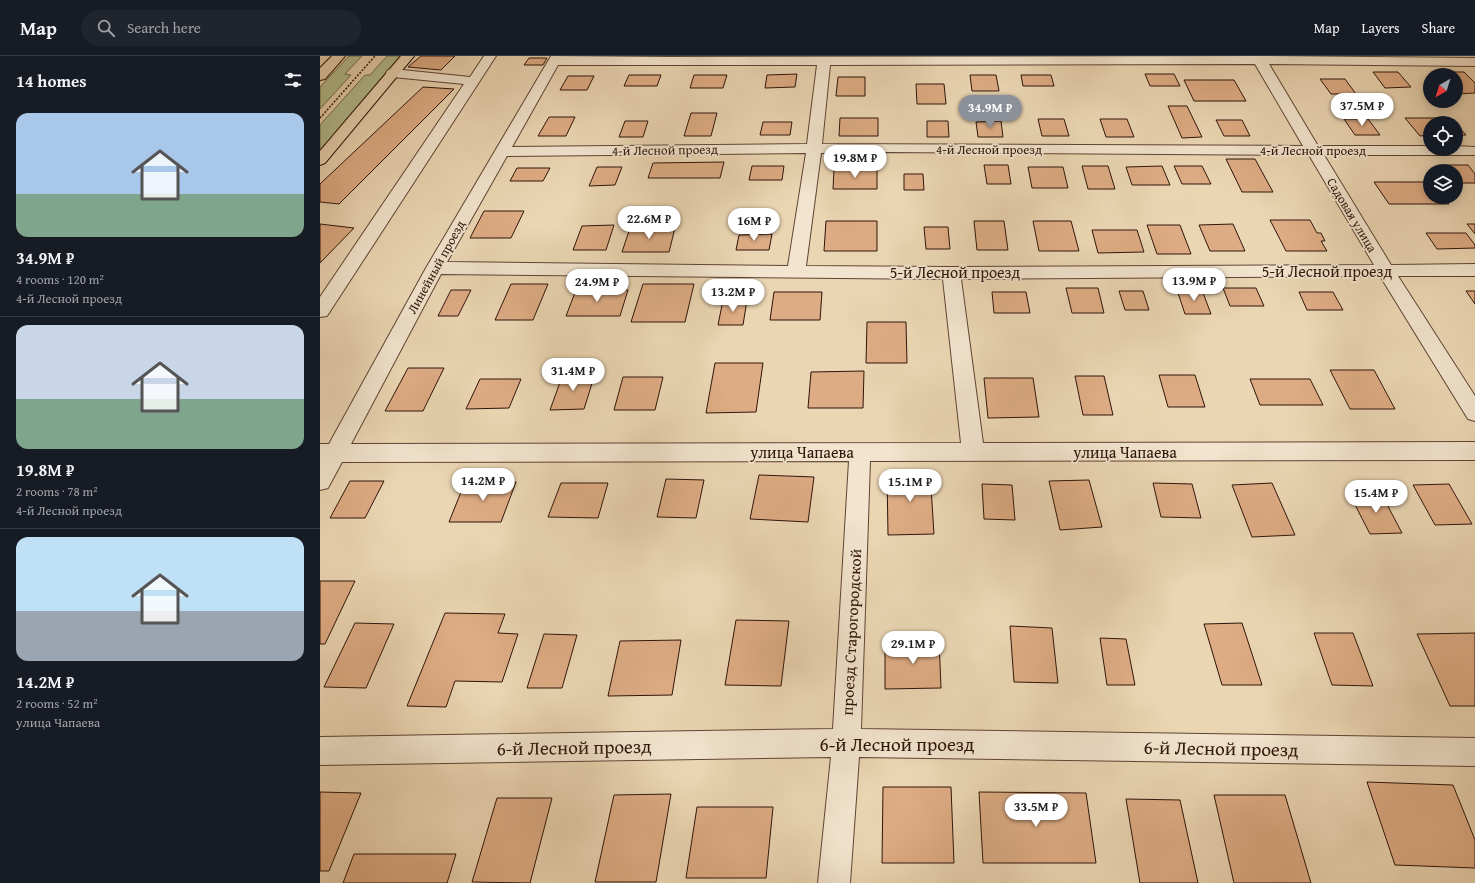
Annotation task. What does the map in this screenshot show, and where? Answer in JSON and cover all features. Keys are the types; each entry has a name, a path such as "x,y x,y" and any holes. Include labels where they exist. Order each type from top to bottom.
{"main road":[{"path":"320,76 339,56"},
{"path":"320,160 408,56"}],"street":[{"path":"320,311 490,56"},
{"path":"556,58 1258,58 1475,62"},
{"name":"Линейный проезд","path":"320,481 328,453 556,58"},
{"name":"Садовая улица","path":"1258,58 1386,271 1475,413"},
{"path":"796,271 814,149 823,59"},
{"path":"394,73 473,81"},
{"name":"4-й Лесной проезд","path":"503,152 814,149 1475,151"},
{"name":"5-й Лесной проезд","path":"435,268 951,273 1475,270"},
{"path":"951,273 973,452"},
{"name":"улица Чапаева","path":"328,453 1475,451"},
{"name":"проезд Старогородской","path":"834,883 846,743 860,452"},
{"name":"6-й Лесной проезд","path":"320,751 846,743 1475,752"}],"path":[{"path":"320,118 375,56"}],"green space":[{"path":"349,56 362,56 345,74 351,75 320,109 320,87"},
{"path":"387,56 400,56 320,150 320,125 365,75 370,75"}],"building":[{"path":"421,56 455,56 441,70 408,67"},
{"path":"529,58 547,58 543,65 524,65"},
{"path":"1373,72 1398,72 1411,87 1385,88"},
{"path":"1463,72 1475,83 1475,93 1463,94"},
{"path":"797,74 795,87 765,88 767,75"},
{"path":"1145,74 1174,74 1180,86 1150,86"},
{"path":"629,75 661,75 657,86 624,86"},
{"path":"694,75 727,75 723,88 690,88"},
{"path":"970,75 996,75 999,91 972,91"},
{"path":"1021,75 1051,75 1054,86 1023,86"},
{"path":"568,76 594,76 587,90 560,90"},
{"path":"838,77 865,77 865,96 836,96"},
{"path":"1320,79 1345,79 1356,94 1331,94"},
{"path":"1184,80 1234,80 1246,101 1194,101"},
{"path":"916,84 944,84 946,104 917,104"},
{"path":"423,87 454,89 339,204 320,202 320,184"},
{"path":"1168,106 1187,106 1202,137 1182,138"},
{"path":"691,113 717,113 711,136 684,136"},
{"path":"549,117 575,117 566,136 538,136"},
{"path":"840,118 878,118 878,136 839,136"},
{"path":"1405,118 1423,118 1423,136 1420,136"},
{"path":"1038,119 1064,119 1069,136 1042,136"},
{"path":"1100,119 1127,119 1134,137 1106,137"},
{"path":"1344,119 1368,119 1380,135 1355,135"},
{"path":"1216,120 1242,120 1250,136 1224,136"},
{"path":"625,121 648,121 643,137 619,137"},
{"path":"927,121 948,121 949,137 927,137"},
{"path":"1001,121 1003,137 978,137 976,122"},
{"path":"763,122 792,122 790,135 760,135"},
{"path":"1226,159 1255,159 1273,192 1242,192"},
{"path":"724,162 720,178 648,178 653,163"},
{"path":"984,165 1008,165 1011,184 987,184"},
{"path":"1463,165 1468,165 1475,174 1475,183 1463,183"},
{"path":"752,166 784,166 782,180 749,180"},
{"path":"1082,166 1108,166 1115,189 1088,189"},
{"path":"1162,166 1170,185 1132,185 1126,167"},
{"path":"1174,166 1202,166 1211,184 1182,184"},
{"path":"597,167 622,167 615,185 589,186"},
{"path":"1028,167 1063,167 1068,188 1032,188"},
{"path":"517,168 550,168 543,181 510,181"},
{"path":"834,169 877,169 877,189 833,189"},
{"path":"904,174 923,174 924,190 904,190"},
{"path":"1374,182 1423,182 1423,204 1389,204"},
{"path":"484,211 524,211 511,238 470,238"},
{"path":"1270,220 1310,220 1317,233 1321,233 1325,241 1321,241 1327,251 1286,251"},
{"path":"826,221 877,221 877,251 824,251"},
{"path":"974,221 1004,221 1008,250 977,250"},
{"path":"1033,221 1071,221 1079,251 1039,251"},
{"path":"320,224 354,228 320,263"},
{"path":"1233,224 1245,251 1210,251 1199,225"},
{"path":"1467,224 1475,224 1475,234"},
{"path":"614,225 606,250 573,250 582,226"},
{"path":"1147,225 1180,225 1191,254 1157,254"},
{"path":"924,227 948,227 950,249 926,249"},
{"path":"630,228 675,228 669,252 622,252"},
{"path":"1092,230 1137,230 1144,252 1098,253"},
{"path":"1426,233 1466,233 1475,245 1475,248 1437,249"},
{"path":"772,234 769,250 736,250 739,235"},
{"path":"511,284 548,284 533,320 495,320"},
{"path":"643,284 694,284 685,322 631,322"},
{"path":"1066,288 1098,288 1104,313 1072,313"},
{"path":"1223,288 1256,288 1264,306 1230,306"},
{"path":"451,290 471,290 458,316 438,316"},
{"path":"576,290 628,290 620,316 566,316"},
{"path":"1177,290 1202,290 1211,314 1185,314"},
{"path":"1119,291 1143,291 1149,310 1125,310"},
{"path":"1466,291 1475,291 1475,304"},
{"path":"774,292 822,292 820,320 770,320"},
{"path":"992,292 1026,292 1030,313 994,313"},
{"path":"1299,292 1333,292 1343,310 1307,310"},
{"path":"723,300 747,300 743,325 718,325"},
{"path":"867,322 906,322 907,363 866,363"},
{"path":"715,363 763,363 756,412 706,413"},
{"path":"408,368 444,368 423,411 385,411"},
{"path":"1330,370 1374,370 1395,409 1350,409"},
{"path":"864,371 863,408 808,408 811,372"},
{"path":"563,374 595,374 584,409 550,410"},
{"path":"1159,375 1195,375 1205,407 1168,407"},
{"path":"1075,376 1104,376 1113,415 1083,415"},
{"path":"623,377 663,377 655,410 614,410"},
{"path":"984,378 1033,378 1039,417 988,418"},
{"path":"480,379 521,379 509,408 466,409"},
{"path":"1250,379 1310,379 1323,405 1260,405"},
{"path":"930,471 934,534 888,535 887,472"},
{"path":"759,475 814,477 808,522 750,519"},
{"path":"666,479 704,480 696,518 657,517"},
{"path":"1089,480 1102,527 1060,530 1049,481"},
{"path":"350,481 384,481 365,518 330,518"},
{"path":"465,482 516,482 501,522 449,522"},
{"path":"561,483 608,483 598,518 548,517"},
{"path":"1153,483 1192,484 1201,518 1161,517"},
{"path":"1272,483 1295,535 1252,537 1232,485"},
{"path":"982,484 1012,485 1015,520 984,519"},
{"path":"1449,484 1472,524 1435,525 1413,485"},
{"path":"1381,493 1402,533 1370,534 1350,495"},
{"path":"320,581 355,581 325,644 320,644"},
{"path":"445,613 505,614 498,633 518,634 502,682 455,681 446,707 407,706"},
{"path":"736,620 789,621 781,686 725,685"},
{"path":"355,623 394,624 366,688 324,687"},
{"path":"1242,623 1262,685 1222,685 1204,624"},
{"path":"1010,626 1052,628 1058,683 1014,682"},
{"path":"1314,633 1353,633 1373,686 1332,685"},
{"path":"1475,633 1475,706 1450,706 1417,634"},
{"path":"544,634 577,635 562,688 527,688"},
{"path":"1100,638 1126,639 1135,685 1107,685"},
{"path":"681,640 672,695 608,696 620,641"},
{"path":"939,640 941,688 885,689 885,641"},
{"path":"1367,782 1453,785 1475,840 1475,868 1395,865"},
{"path":"883,787 951,787 954,863 882,863"},
{"path":"320,792 361,793 329,871 320,871"},
{"path":"979,792 1086,793 1096,863 983,863"},
{"path":"671,794 656,882 595,882 614,795"},
{"path":"1214,795 1285,795 1311,883 1234,883"},
{"path":"497,798 552,798 530,883 472,882"},
{"path":"1126,799 1180,800 1198,883 1140,883"},
{"path":"697,807 773,807 766,878 686,878"},
{"path":"354,854 456,854 447,883 343,883"}]}
